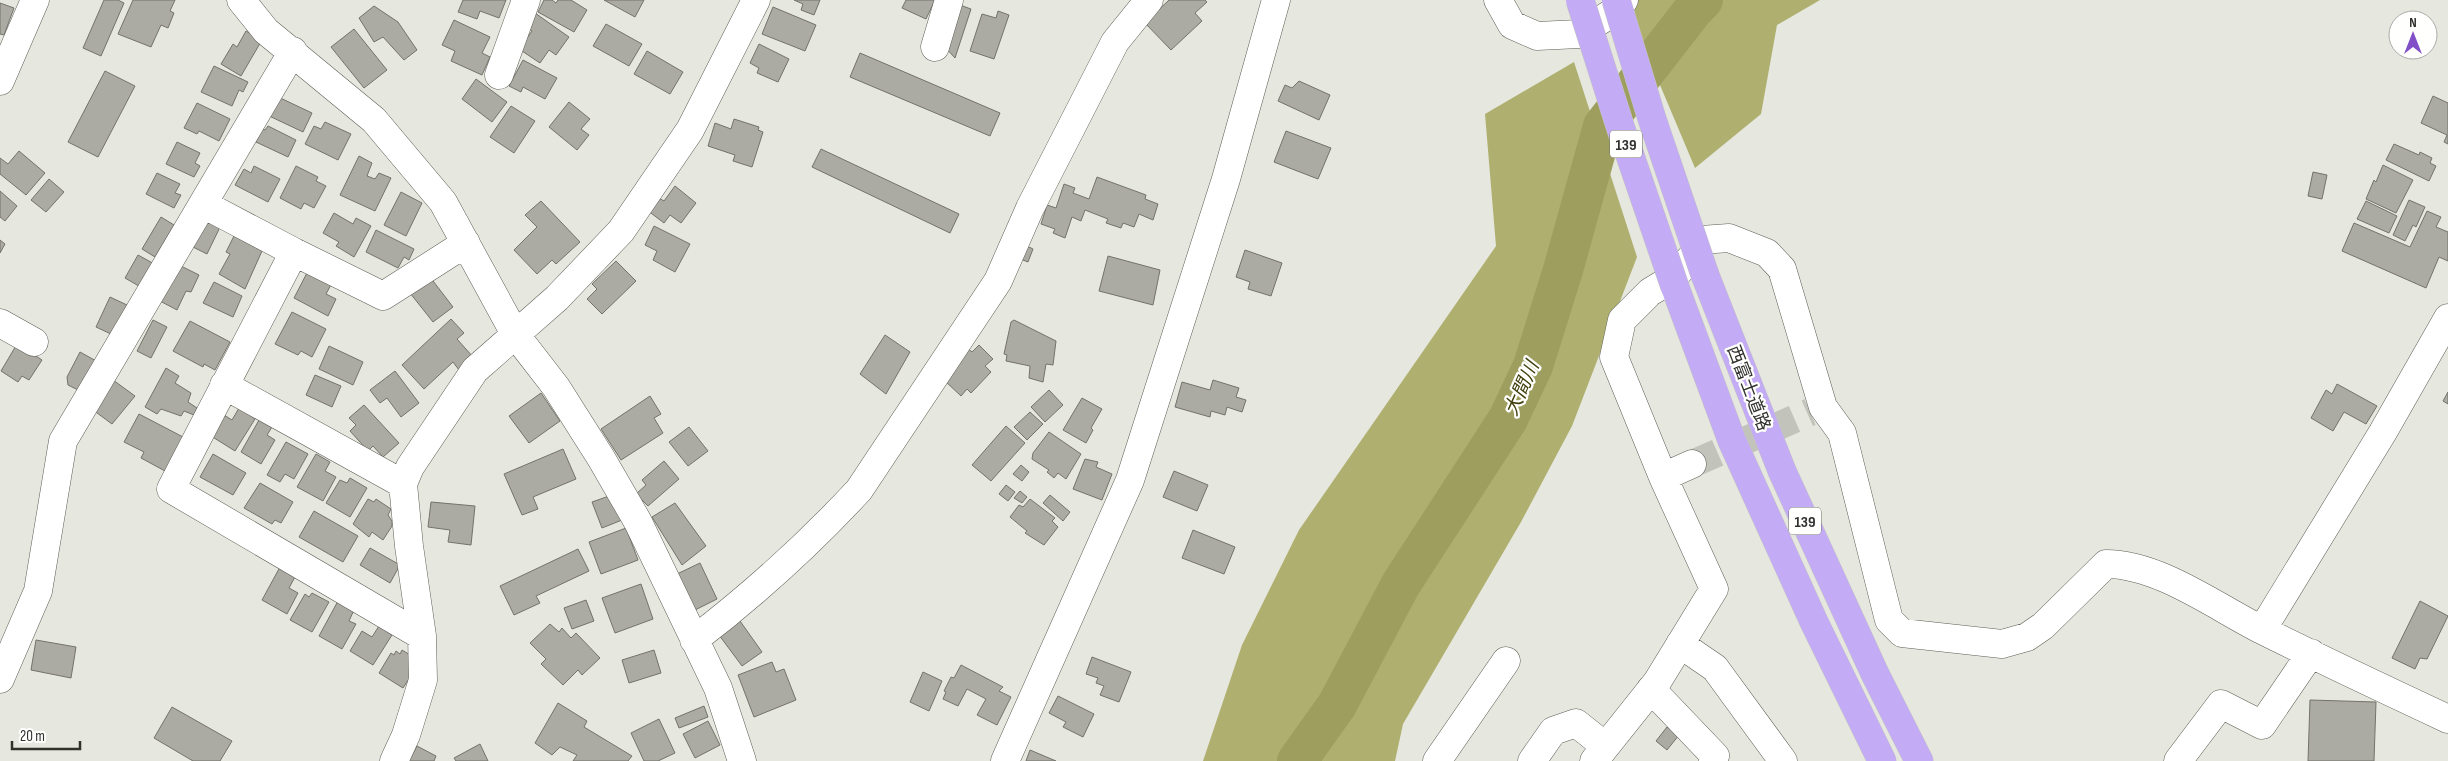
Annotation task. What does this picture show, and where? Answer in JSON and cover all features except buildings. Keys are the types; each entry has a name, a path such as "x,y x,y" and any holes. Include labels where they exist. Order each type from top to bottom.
{"highway":[{"name":"西富士道路","path":"1580,0 1621,129 1675,287 1732,441 1814,622 1882,761"},
{"name":"西富士道路","path":"1616,0 1652,119 1705,275 1782,471 1875,674 1919,761"}],"street":[{"path":"0,81 35,0"},
{"path":"241,0 266,30 352,104 374,120 443,202 515,334 556,388 601,458 638,522 718,688 742,761"},
{"path":"499,75 526,0"},
{"path":"394,761 406,735 423,680 422,636 409,546 403,484 410,467 475,370 557,298 621,231 690,130 756,0"},
{"path":"934,47 949,0"},
{"path":"694,640 746,600 831,520 859,490 998,281 1034,200 1114,42 1149,0"},
{"path":"1005,761 1130,480 1226,179 1276,0"},
{"path":"1498,0 1512,25 1537,36 1579,34 1618,9 1624,0"},
{"path":"0,679 38,591 63,441 292,51"},
{"path":"203,204 294,252 384,296 466,243"},
{"path":"1532,761 1554,731 1576,723 1599,754 1651,689 1714,589 1663,477 1614,357 1622,320 1650,292 1673,278 1696,252 1701,240 1729,238 1766,253 1782,269 1817,410 1842,433 1889,620 1902,632 2002,644 2027,637 2043,626 2106,564 2123,564 2151,572 2262,630 2448,719"},
{"path":"294,252 171,489 422,636"},
{"path":"2262,630 2383,432 2448,318"},
{"path":"0,323 34,342"},
{"path":"224,385 403,484"},
{"path":"1663,477 1692,464"},
{"path":"1680,644 1715,668 1783,761"},
{"path":"2178,761 2222,704 2262,725 2310,653"},
{"path":"1437,761 1506,660"},
{"path":"1651,689 1716,759"}],"green space":[{"path":"1636,0 1820,0 1777,25 1761,114 1695,168 1633,21"},
{"path":"1574,62 1637,257 1572,426 1521,522 1403,724 1395,761 1203,761 1242,645 1299,530 1496,246 1485,114"}],"waterway":[{"name":"大間川","path":"1297,761 1337,705 1401,584 1508,419 1533,366 1563,270 1603,126 1703,0"}],"tunnel":[{"path":"1692,464 1810,412"}]}
